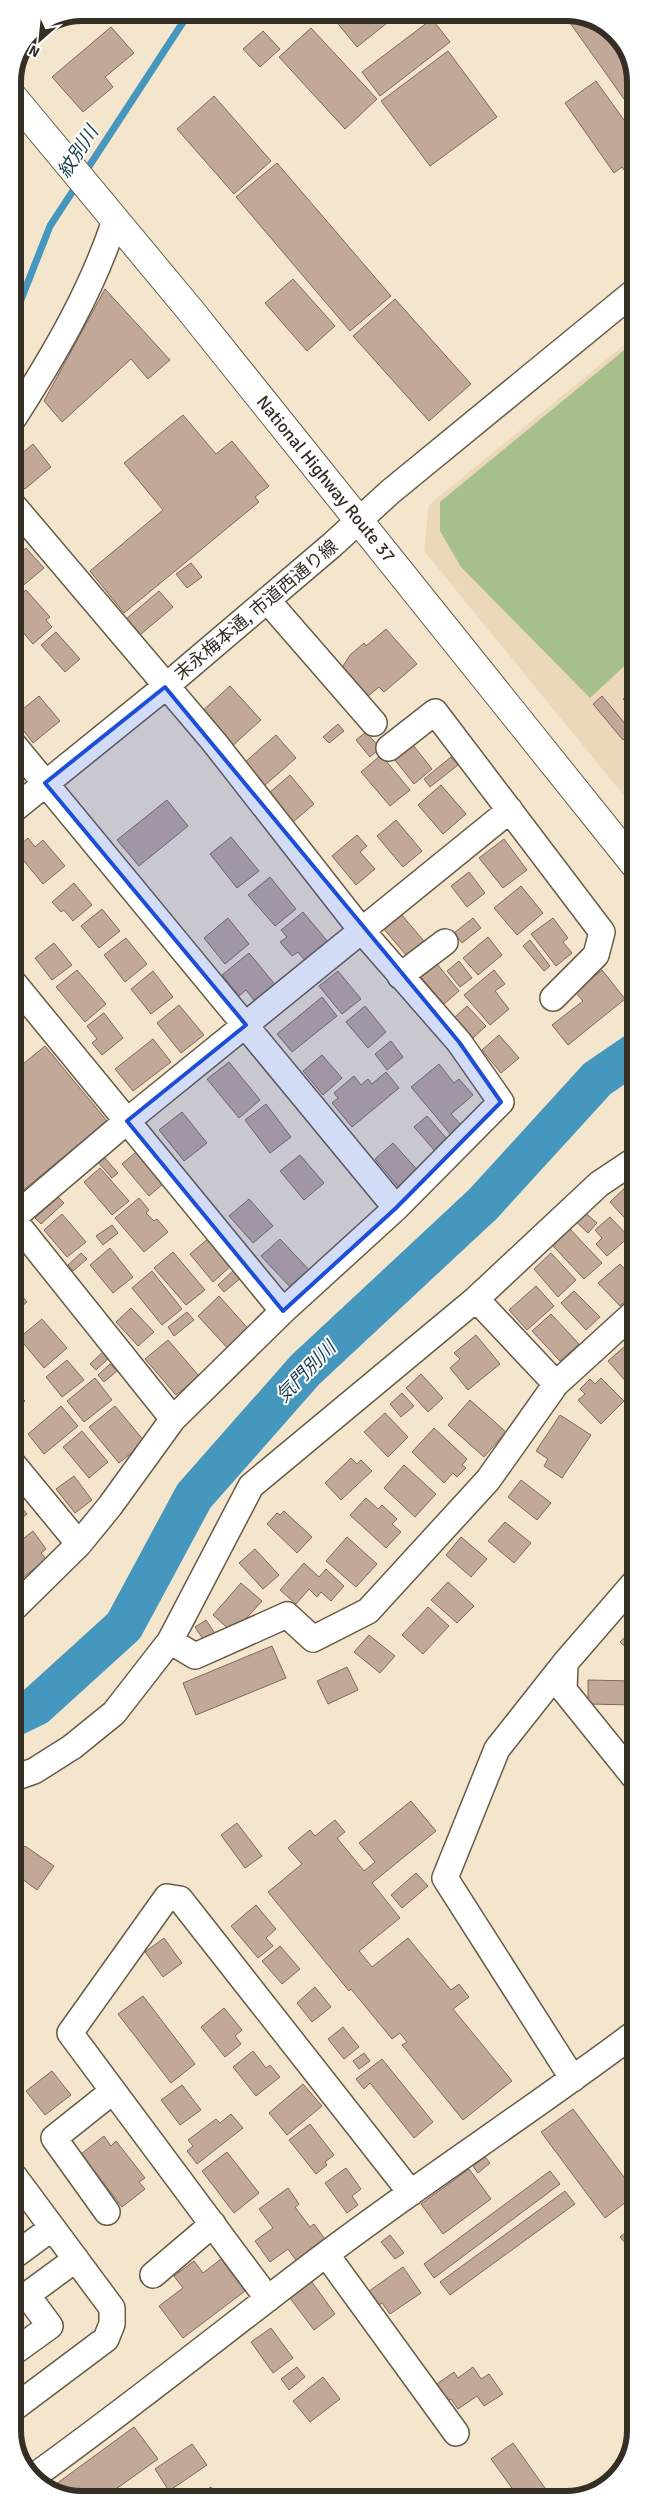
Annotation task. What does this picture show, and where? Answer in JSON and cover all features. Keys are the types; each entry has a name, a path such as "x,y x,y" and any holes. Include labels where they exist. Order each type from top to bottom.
{"highway":[{"name":"National Highway Route 37","path":"21,108 359,521 627,855"}],"street":[{"path":"21,407 45,370 105,252 109,214"},
{"name":"末永梅本通, 市道西通り線","path":"21,803 267,600 405,479 627,298"},
{"path":"21,515 214,742 362,931 458,1042 501,1102 396,1208 283,1311 174,1419 110,1506 79,1544 21,1601"},
{"path":"267,600 374,723"},
{"path":"389,748 435,712 602,932 596,955 553,998"},
{"path":"21,754 396,1208"},
{"path":"21,1212 127,1121 510,810"},
{"path":"400,976 446,942"},
{"path":"21,992 283,1311"},
{"path":"21,1776 34,1771 72,1747 114,1713 170,1641 251,1486 476,1298 599,1184 627,1165"},
{"path":"21,1229 174,1419"},
{"path":"476,1298 556,1384"},
{"path":"170,1641 195,1656 286,1615 314,1639 368,1611 488,1480 556,1384 627,1319"},
{"path":"21,1474 79,1544"},
{"path":"573,2079 444,1878 497,1748 565,1663 627,1591"},
{"path":"565,1663 564,1690 627,1768"},
{"path":"268,2299 70,2033 166,1897 180,1899 411,2193"},
{"path":"39,2473 116,2417 326,2254 573,2079 627,2038"},
{"path":"108,2212 54,2138 113,2091"},
{"path":"21,2193 52,2228 112,2308 112,2324 106,2339 21,2395"},
{"path":"153,2275 213,2224"},
{"path":"21,2251 52,2228"},
{"path":"326,2254 456,2433"},
{"path":"21,2347 50,2326 27,2295 76,2259"}],"highlighted area":[{"path":"165,687 459,1042 501,1102 396,1208 283,1311 127,1121 246,1025 45,783"}],"shaded area":[{"path":"627,343 627,799 424,551 429,505"}],"green space":[{"path":"627,348 627,664 590,698 461,567 440,531 440,502"}],"building":[{"path":"336,21 385,21 387,23 357,47"},
{"path":"429,21 434,21 450,42 380,96 362,72"},
{"path":"569,21 582,23 596,29 612,42 619,52 626,70 627,103"},
{"path":"111,27 134,53 105,77 113,87 83,112 52,77"},
{"path":"311,28 377,99 345,129 279,57"},
{"path":"263,31 280,49 260,67 243,49"},
{"path":"448,51 497,117 430,166 381,101"},
{"path":"596,81 627,124 627,174 622,167 614,173 565,103"},
{"path":"214,96 271,161 234,194 177,129"},
{"path":"277,163 391,296 350,331 236,197"},
{"path":"293,279 335,326 307,351 265,303"},
{"path":"105,289 170,360 148,379 131,359 62,422 44,401"},
{"path":"395,299 471,384 429,421 353,336"},
{"path":"183,415 216,454 232,441 269,486 255,497 259,502 124,613 90,571 163,510 124,463"},
{"path":"33,444 51,467 25,489 21,484 21,454"},
{"path":"26,548 44,568 21,587 21,552"},
{"path":"191,563 202,577 187,588 176,574"},
{"path":"26,590 50,617 46,620 52,627 33,644 21,630 21,594"},
{"path":"159,591 173,607 140,635 126,619"},
{"path":"386,629 417,664 384,692 379,687 367,697 342,668 350,655 364,643 366,646"},
{"path":"56,632 80,659 65,672 41,645"},
{"path":"230,686 261,720 230,748 199,714"},
{"path":"39,696 60,721 33,743 21,727 21,711"},
{"path":"602,696 627,726 627,736 623,740 593,704"},
{"path":"627,696 627,704 623,699"},
{"path":"338,724 344,731 329,743 323,737"},
{"path":"366,732 380,748 370,757 356,740"},
{"path":"276,735 296,758 264,786 244,763"},
{"path":"413,745 432,769 414,784 395,760"},
{"path":"381,755 410,790 390,806 361,772"},
{"path":"451,757 458,765 430,787 424,779"},
{"path":"290,775 314,804 293,822 269,793"},
{"path":"441,785 466,814 443,834 418,805"},
{"path":"167,800 188,826 139,866 117,840"},
{"path":"396,820 422,851 403,867 377,836"},
{"path":"357,835 367,846 360,852 375,869 356,885 332,856"},
{"path":"231,837 259,871 237,888 210,854"},
{"path":"28,838 35,847 43,840 65,866 43,884 21,858 21,852 23,850 21,844"},
{"path":"504,839 527,870 503,888 479,858"},
{"path":"469,872 485,893 467,907 451,886"},
{"path":"270,877 296,909 275,926 248,895"},
{"path":"74,883 92,905 73,921 64,910 61,912 52,902"},
{"path":"521,886 543,913 517,935 494,908"},
{"path":"102,909 120,931 99,948 81,926"},
{"path":"303,912 329,943 306,962 298,952 292,956 280,942 287,937 281,930"},
{"path":"401,914 429,947 412,962 383,928"},
{"path":"228,918 249,944 225,964 204,938"},
{"path":"473,918 481,928 462,943 454,933"},
{"path":"553,918 568,938 563,942 572,953 556,966 531,934"},
{"path":"488,937 502,955 478,975 463,958"},
{"path":"126,938 147,964 125,982 104,955"},
{"path":"530,940 550,966 544,971 523,946"},
{"path":"54,943 72,965 52,980 35,958"},
{"path":"249,953 277,987 257,1004 246,990 239,996 222,975"},
{"path":"459,961 472,978 460,987 447,971"},
{"path":"437,964 459,991 444,1004 421,977"},
{"path":"77,970 106,1004 85,1022 56,987"},
{"path":"494,970 505,984 495,991 509,1009 490,1025 464,995"},
{"path":"602,970 625,999 568,1045 552,1025 583,1001 575,992"},
{"path":"153,971 173,997 151,1014 131,989"},
{"path":"338,971 361,999 342,1014 319,986"},
{"path":"322,997 337,1016 292,1052 277,1034"},
{"path":"179,1005 204,1035 181,1053 157,1023"},
{"path":"365,1006 386,1032 368,1048 346,1022"},
{"path":"467,1006 486,1026 473,1038 454,1018"},
{"path":"104,1013 123,1038 102,1055 92,1043 97,1039 87,1026"},
{"path":"499,1035 519,1058 501,1073 482,1050"},
{"path":"153,1039 171,1062 133,1091 115,1069"},
{"path":"391,1041 403,1057 387,1070 375,1054"},
{"path":"45,1046 107,1121 21,1192 21,1066"},
{"path":"322,1055 342,1078 323,1095 303,1071"},
{"path":"229,1062 260,1100 239,1118 207,1079"},
{"path":"439,1064 454,1083 459,1079 473,1095 451,1114 463,1127 452,1136 411,1087"},
{"path":"386,1072 399,1088 352,1127 332,1103 338,1098 334,1093 354,1076 361,1085 368,1079 372,1084"},
{"path":"266,1104 291,1137 270,1153 245,1120"},
{"path":"182,1112 207,1143 184,1161 159,1130"},
{"path":"427,1116 448,1140 435,1151 414,1127"},
{"path":"393,1143 420,1173 401,1190 375,1159"},
{"path":"136,1152 163,1184 149,1196 122,1164"},
{"path":"300,1155 324,1183 304,1200 280,1171"},
{"path":"105,1158 118,1173 112,1178 98,1162"},
{"path":"100,1168 129,1201 112,1215 84,1182"},
{"path":"627,1186 627,1221 610,1202"},
{"path":"58,1197 64,1203 41,1224 35,1218"},
{"path":"139,1198 149,1210 146,1213 154,1221 157,1219 168,1232 144,1252 115,1218"},
{"path":"249,1199 273,1226 253,1243 229,1216"},
{"path":"582,1210 597,1223 588,1233 573,1219"},
{"path":"62,1214 86,1242 67,1257 44,1230"},
{"path":"610,1217 627,1235 627,1239 607,1256 596,1244 602,1238 595,1230"},
{"path":"112,1225 118,1233 103,1245 96,1236"},
{"path":"570,1229 602,1263 584,1279 553,1246"},
{"path":"209,1238 232,1265 213,1282 190,1254"},
{"path":"280,1239 311,1272 292,1289 261,1256"},
{"path":"110,1248 133,1277 113,1293 90,1265"},
{"path":"173,1252 205,1290 186,1305 154,1268"},
{"path":"81,1253 87,1259 73,1271 68,1265"},
{"path":"551,1253 576,1280 558,1297 534,1269"},
{"path":"620,1264 627,1272 627,1300 620,1306 598,1283"},
{"path":"235,1269 242,1277 224,1292 218,1285"},
{"path":"152,1271 182,1309 162,1325 132,1288"},
{"path":"536,1286 554,1306 527,1330 509,1310"},
{"path":"574,1291 600,1317 586,1330 561,1303"},
{"path":"21,1295 27,1302 21,1307"},
{"path":"219,1296 252,1333 231,1352 198,1316"},
{"path":"131,1308 154,1332 138,1346 116,1322"},
{"path":"187,1312 194,1320 174,1336 168,1327"},
{"path":"551,1314 579,1344 560,1361 532,1331"},
{"path":"42,1319 67,1348 44,1368 21,1340 21,1336"},
{"path":"476,1335 500,1364 468,1390 450,1368 460,1359 454,1353"},
{"path":"168,1340 199,1376 176,1395 145,1359"},
{"path":"625,1346 627,1348 627,1383 608,1361"},
{"path":"105,1350 110,1357 96,1370 90,1364"},
{"path":"67,1360 84,1380 62,1397 46,1377"},
{"path":"110,1364 117,1371 104,1382 98,1375"},
{"path":"421,1374 443,1398 428,1412 406,1388"},
{"path":"95,1378 112,1400 84,1422 67,1401"},
{"path":"601,1378 624,1401 601,1424 578,1400 585,1394 580,1389 590,1379 595,1384"},
{"path":"402,1393 414,1406 401,1417 390,1404"},
{"path":"470,1400 506,1432 484,1457 448,1425"},
{"path":"61,1406 78,1426 44,1454 28,1434"},
{"path":"115,1406 145,1442 119,1463 89,1427"},
{"path":"385,1413 408,1437 388,1457 364,1432"},
{"path":"560,1415 591,1435 562,1478 544,1466 548,1459 536,1451"},
{"path":"434,1428 467,1459 462,1465 466,1468 457,1477 453,1473 444,1483 412,1452"},
{"path":"82,1431 108,1462 89,1478 63,1447"},
{"path":"351,1458 357,1464 361,1460 372,1471 341,1500 325,1483"},
{"path":"404,1465 436,1494 415,1517 384,1488"},
{"path":"74,1476 92,1500 75,1513 56,1489"},
{"path":"521,1480 551,1503 537,1520 508,1497"},
{"path":"366,1498 378,1509 382,1505 397,1519 392,1524 401,1532 386,1548 350,1515"},
{"path":"21,1507 27,1514 21,1519"},
{"path":"284,1511 312,1537 297,1553 267,1524 277,1513 280,1515"},
{"path":"505,1522 531,1543 514,1563 488,1541"},
{"path":"33,1531 46,1549 41,1553 46,1559 24,1577 21,1573 21,1535 24,1538"},
{"path":"347,1537 377,1564 356,1587 326,1561"},
{"path":"461,1537 487,1559 471,1577 446,1555"},
{"path":"255,1549 279,1575 263,1589 239,1563"},
{"path":"304,1563 319,1577 326,1569 344,1586 331,1601 321,1592 317,1597 309,1589 296,1604 280,1590"},
{"path":"448,1582 474,1606 457,1623 431,1600"},
{"path":"241,1583 262,1601 233,1633 213,1615"},
{"path":"428,1607 449,1626 423,1654 402,1635"},
{"path":"206,1620 216,1635 205,1642 195,1627"},
{"path":"369,1635 395,1656 380,1673 354,1652"},
{"path":"627,1635 627,1649 620,1642"},
{"path":"272,1646 286,1678 196,1715 183,1683"},
{"path":"347,1667 358,1690 328,1704 317,1681"},
{"path":"588,1680 627,1681 627,1705 588,1704"},
{"path":"411,1801 436,1831 372,1883 400,1918 359,1951 372,1967 408,1938 451,1990 459,1984 469,1997 453,2009 512,2081 463,2120 402,2045 407,2042 400,2033 392,2039 351,1989 349,1991 268,1892 302,1864 288,1848 310,1830 315,1836 335,1820 345,1832 337,1838 364,1871 375,1862 359,1843"},
{"path":"237,1823 262,1856 245,1868 221,1835"},
{"path":"25,1846 54,1866 37,1890 21,1878 21,1851"},
{"path":"416,1873 428,1886 402,1908 391,1895"},
{"path":"256,1905 276,1929 266,1938 273,1946 258,1958 231,1926"},
{"path":"164,1938 182,1963 163,1977 145,1952"},
{"path":"280,1946 300,1969 282,1984 262,1961"},
{"path":"315,1987 331,2007 312,2022 297,2003"},
{"path":"143,1996 195,2064 171,2083 118,2014"},
{"path":"224,2008 242,2030 235,2036 241,2044 225,2057 201,2027"},
{"path":"343,2027 359,2047 344,2059 328,2039"},
{"path":"253,2051 266,2068 270,2065 280,2077 256,2096 233,2067"},
{"path":"364,2053 370,2061 359,2069 353,2061"},
{"path":"382,2059 433,2122 414,2138 370,2083 364,2089 356,2079"},
{"path":"52,2071 71,2095 45,2115 26,2091"},
{"path":"303,2084 322,2106 287,2135 269,2113"},
{"path":"182,2085 201,2110 180,2125 161,2100"},
{"path":"573,2109 627,2181 627,2201 605,2218 541,2132"},
{"path":"231,2114 243,2128 197,2164 187,2151 193,2146 188,2140 216,2119 220,2123"},
{"path":"310,2124 334,2155 325,2162 327,2165 316,2174 289,2140"},
{"path":"104,2136 111,2146 116,2141 145,2178 139,2182 145,2189 122,2207 81,2154"},
{"path":"227,2152 259,2193 234,2213 202,2171"},
{"path":"485,2157 490,2163 478,2173 473,2166"},
{"path":"346,2168 361,2189 352,2196 358,2205 347,2213 325,2183"},
{"path":"469,2169 491,2199 443,2234 421,2204"},
{"path":"550,2171 560,2184 434,2278 424,2264"},
{"path":"288,2188 299,2204 295,2207 310,2227 314,2224 327,2242 298,2263 288,2249 270,2262 255,2241 273,2228 259,2209"},
{"path":"565,2191 575,2204 450,2295 440,2282"},
{"path":"627,2231 627,2243 626,2244 620,2237"},
{"path":"390,2235 404,2253 395,2259 381,2242"},
{"path":"221,2259 245,2291 183,2338 159,2306 183,2288 174,2276 194,2261 203,2273"},
{"path":"403,2267 421,2293 390,2314 382,2303 375,2308 365,2294"},
{"path":"309,2278 335,2314 314,2330 287,2294"},
{"path":"271,2328 293,2358 273,2373 251,2342"},
{"path":"297,2367 305,2377 289,2390 281,2379"},
{"path":"473,2367 481,2379 489,2374 503,2394 484,2406 477,2396 458,2409 451,2399 446,2402 434,2386 454,2372 458,2378"},
{"path":"323,2377 340,2399 310,2422 293,2401"},
{"path":"134,2427 158,2459 113,2491 78,2491 55,2484"},
{"path":"513,2443 545,2488 541,2491 514,2491 491,2459"},
{"path":"192,2444 207,2465 169,2491 155,2469"},
{"path":"211,2487 214,2491 204,2491"}],"waterway":[{"name":"紋別川","path":"84,174 184,21"},
{"name":"紋別川","path":"21,300 50,226 78,183"},
{"name":"気門別川","path":"21,1713 36,1706 124,1626 194,1496 305,1370 483,1204 597,1079 627,1058"}]}
